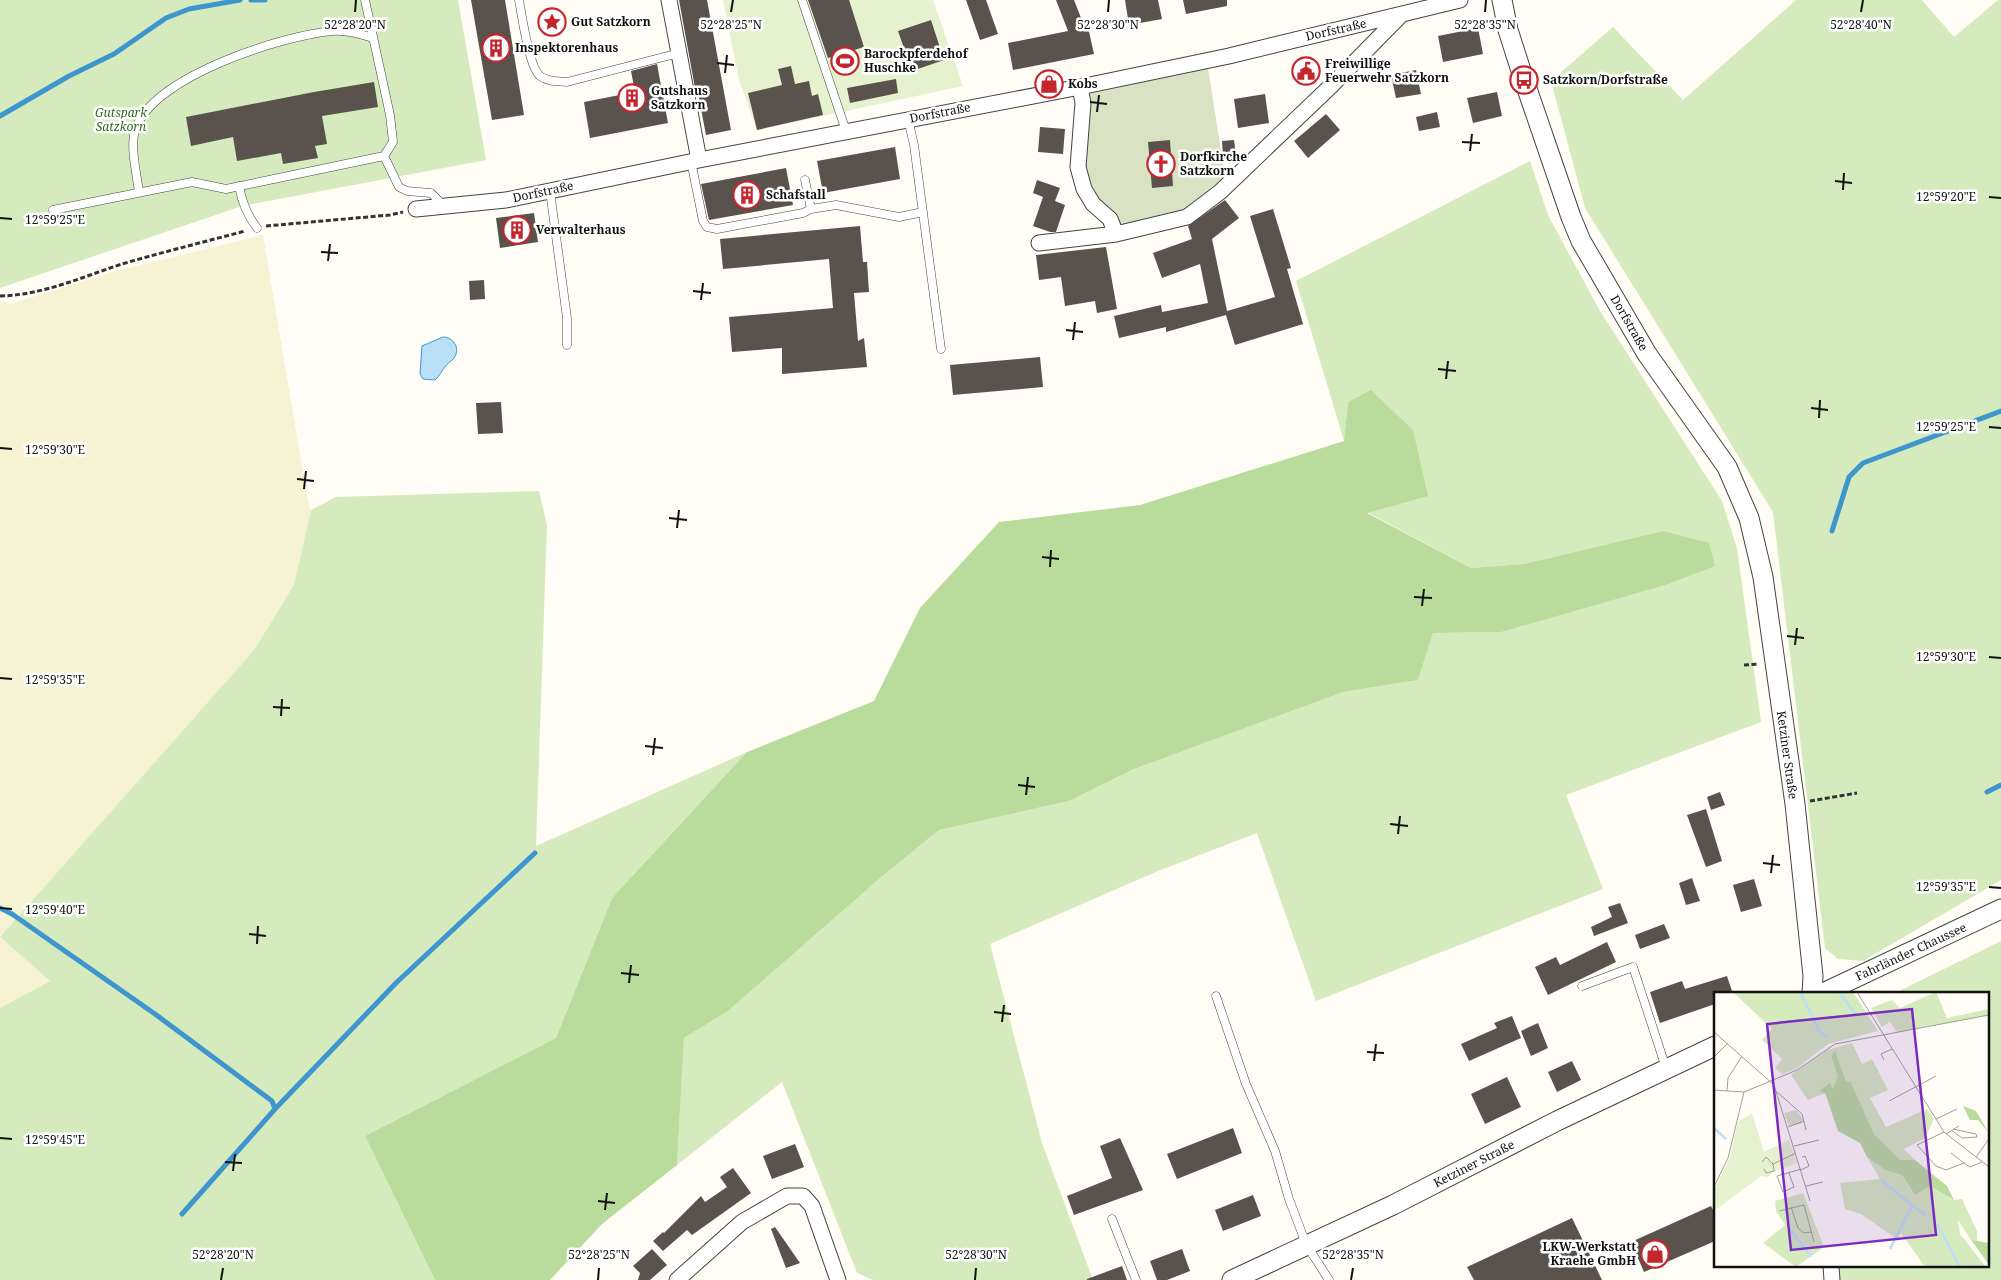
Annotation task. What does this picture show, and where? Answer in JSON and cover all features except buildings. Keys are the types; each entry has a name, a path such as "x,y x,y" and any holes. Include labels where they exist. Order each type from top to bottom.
{"street":[{"path":"669,0 695,160"},
{"name":"Dorfstraße","path":"416,209 506,200 695,160 1080,87 1230,56 1460,0"},
{"name":"Dorfstraße","path":"1502,0 1508,30 1524,80 1571,217 1582,241 1647,354 1727,468 1749,518"},
{"path":"1039,243 1116,234 1187,217 1226,186 1332,85 1401,15"},
{"path":"1080,87 1084,103 1078,167 1084,188 1093,204 1110,219 1116,234"},
{"name":"Ketziner Straße","path":"1749,518 1763,577 1795,804 1813,976 1812,992"},
{"name":"Fahrländer Chaussee","path":"1825,992 2001,909"},
{"name":"Ketziner Straße","path":"1232,1280 1393,1205 1557,1121 1714,1046"},
{"path":"677,1280 742,1222 787,1196 803,1196 812,1206 838,1280"}],"lane":[{"path":"53,210 192,182 226,189 384,156 393,142 390,115 365,0"},
{"path":"519,0 533,66 540,75 551,81 567,82 679,54"},
{"path":"802,0 846,131"},
{"path":"139,192 134,149 135,129 146,110 187,78 235,56 286,40 332,32 354,32 374,38"},
{"path":"908,119 942,349"},
{"path":"384,156 399,187 407,191 431,194 445,206"},
{"path":"695,160 703,221 707,227 717,229 744,225 836,205 899,217 923,212"},
{"path":"806,180 811,209"},
{"path":"239,186 245,209 257,228"},
{"path":"550,191 567,318 567,345"},
{"path":"1582,986 1633,966 1666,1068"},
{"path":"1216,996 1246,1084 1275,1151 1289,1199 1306,1244 1329,1280"},
{"path":"1112,1219 1136,1280"}],"path":[{"path":"0,296 22,295 72,282 123,264 272,224 390,215 416,209"},
{"path":"1757,655 1760,672"},
{"path":"1795,804 1856,793"}],"shaded area":[{"path":"263,235 307,496 311,510 294,585 254,650 0,937 0,300 10,304 112,272"},
{"path":"0,937 50,981 0,1008"}],"green space":[{"name":"Gutspark Satzkorn","path":"0,0 458,0 486,160 242,206 0,288"},
{"name":"Barockpferdehof Huschke","path":"723,0 933,0 963,86 757,130 739,80"},
{"path":"1796,0 1922,0 1954,37 1998,0 2001,0 2001,880 1863,961 1838,959 1825,948 1773,512 1585,208 1551,81 1613,27 1683,100"},
{"path":"1208,68 1225,176 1184,210 1123,227 1099,203 1084,166 1089,94"},
{"path":"1530,161 1548,215 1600,311 1722,501 1737,548 1761,722 1566,795 1603,889 1316,1001 1257,833 1158,871 990,944 1042,1143 1093,1280 873,1280 857,1273 782,1082 677,1165 684,1038 728,1011 879,879 939,830 1069,801 1134,769 1343,692 1418,680 1433,633 1501,632 1663,531 1524,564 1471,568 1367,512 1348,402 1344,441 1296,281"},
{"path":"1371,390 1413,430 1428,496 1367,513 1471,568 1524,564 1663,531 1709,543 1715,566 1665,585 1501,632 1433,633 1418,680 1343,692 1134,769 1069,801 939,830 879,879 728,1011 684,1038 677,1165 602,1224 550,1280 435,1280 365,1136 556,1038 612,898 747,752 874,701 920,608 999,522 1140,505 1344,441 1348,402"},
{"path":"539,491 547,525 536,846 747,752 612,898 556,1038 365,1136 435,1280 0,1280 0,1008 50,981 0,937 254,650 294,585 311,510 336,497"},
{"path":"2001,941 2001,1280 1827,1280 1826,1268 1988,1268 1988,992 1897,992"}],"water":[{"path":"443,337 453,341 457,350 456,354 435,380 423,379 420,374 422,346"}],"waterway":[{"path":"0,116 69,76 114,54 166,18 189,9 240,0"},
{"path":"251,0 265,0"},
{"path":"1832,531 1849,477 1863,463 2001,411"},
{"path":"1987,792 2001,785"},
{"path":"275,1109 396,983 535,853"},
{"path":"0,908 12,914 155,1014 272,1101 275,1109 182,1214"}],"place":[{"name":"Gut Satzkorn","path":"552,22"},
{"name":"Inspektorenhaus","path":"496,48"},
{"name":"Barockpferdehof Huschke","path":"845,61"},
{"name":"Freiwillige Feuerwehr Satzkorn","path":"1306,71"},
{"name":"Satzkorn/Dorfstraße","path":"1524,80"},
{"name":"Kobs","path":"1049,84"},
{"name":"Gutshaus Satzkorn","path":"632,98"},
{"name":"Dorfkirche Satzkorn","path":"1161,164"},
{"name":"Schafstall","path":"747,195"},
{"name":"Verwalterhaus","path":"517,230"},
{"name":"LKW-Werkstatt Kraehe GmbH","path":"1655,1254"}]}
